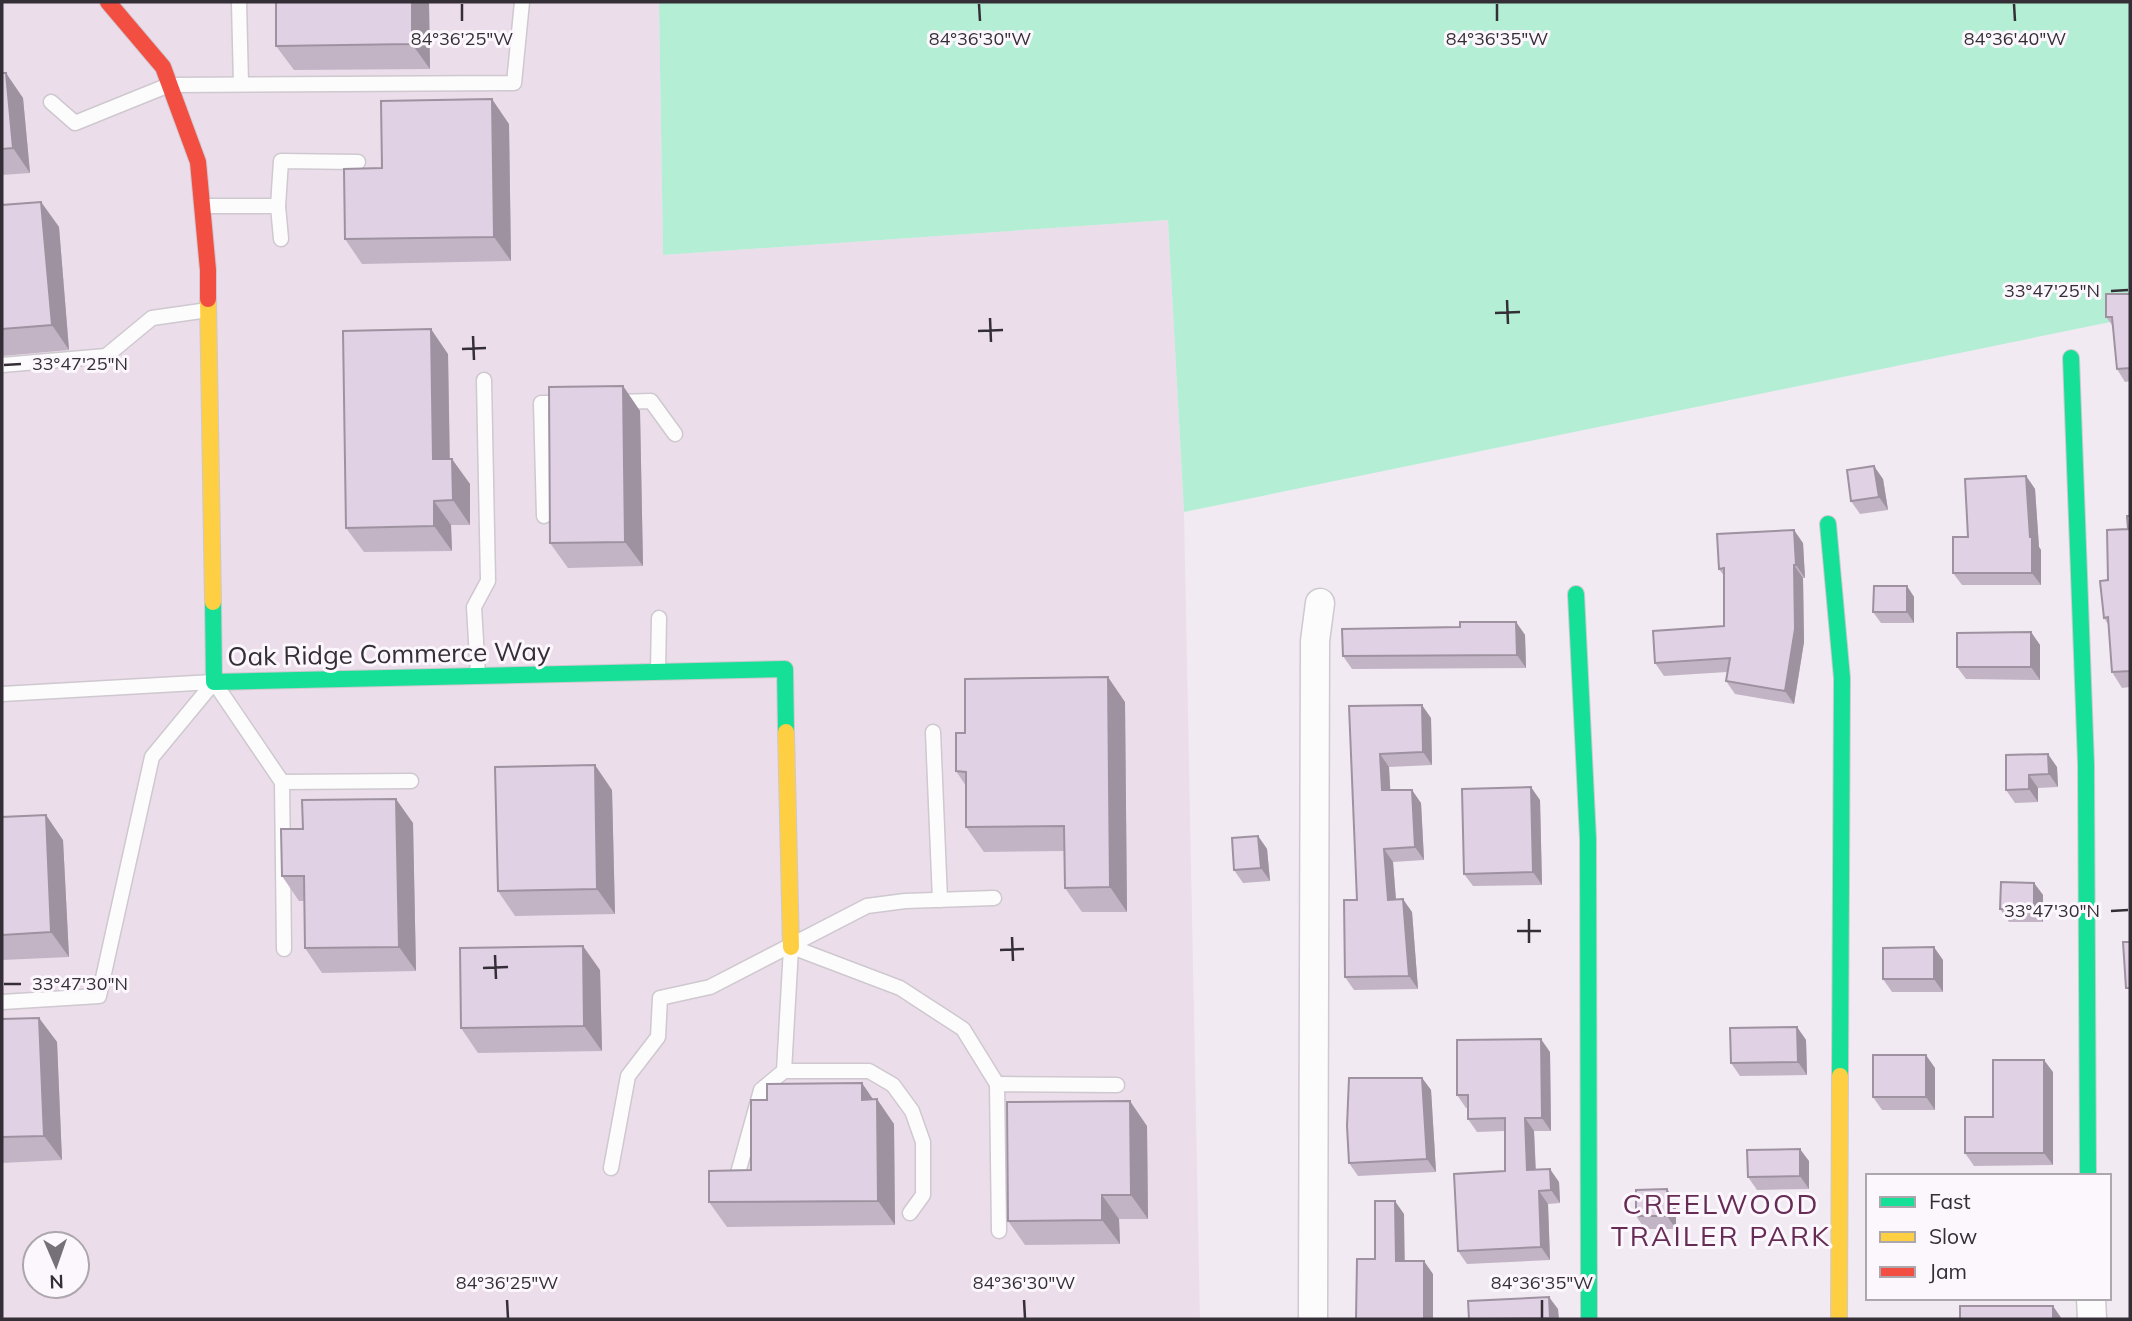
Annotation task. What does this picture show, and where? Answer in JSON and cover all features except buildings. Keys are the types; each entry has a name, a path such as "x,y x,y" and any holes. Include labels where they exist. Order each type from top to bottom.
{"street":[{"name":"Oak Ridge Commerce Way","path":"108,2 163,67 198,162 208,270 214,682 785,669 791,947"},
{"path":"2071,358 2086,764 2088,1174"},
{"path":"1828,524 1842,678 1839,1319"},
{"path":"1576,594 1588,839 1590,1319"},
{"path":"1312,1319 1315,641 1320,603"},
{"path":"2091,1300 2092,1319"}],"lane":[{"path":"239,2 240,84"},
{"path":"51,102 75,123 169,85 514,83 522,2"},
{"path":"281,239 278,206 281,161 358,162"},
{"path":"202,206 278,206"},
{"path":"2,365 106,356 152,318 209,309"},
{"path":"478,676 474,607 488,581 484,380"},
{"path":"544,516 541,403 651,401 675,434"},
{"path":"658,672 659,618"},
{"path":"2,694 214,682"},
{"path":"214,682 282,782 284,949"},
{"path":"2,1002 99,996 152,757 214,682"},
{"path":"933,732 940,900"},
{"path":"282,782 411,782"},
{"path":"611,1168 628,1076 657,1037 660,998 710,987 867,906 993,898"},
{"path":"784,1071 791,947"},
{"path":"791,947 900,988 963,1029 997,1084 999,1231"},
{"path":"738,1172 761,1090 784,1071 869,1071 893,1086 912,1111 923,1142 923,1195 909,1213"},
{"path":"997,1084 1117,1085"}],"shaded area":[{"path":"2,2 659,2 663,255 1168,220 1184,512 1200,1319 2,1319"}],"green space":[{"path":"659,2 2130,2 2130,318 1184,512 1168,220 663,255"}],"traffic: fast":[{"path":"2071,358 2086,764 2088,1174"},
{"path":"1828,524 1842,678 1840,1076"},
{"path":"1576,594 1588,839 1589,1319"},
{"path":"213,602 214,682 785,669 786,732"}],"traffic: slow":[{"path":"208,299 213,602"},
{"path":"786,732 791,947"},
{"path":"1839,1319 1840,1076"}],"traffic: jam":[{"path":"108,2 163,67 198,162 208,270 208,299"}],"district":[{"name":"CREELWOOD TRAILER PARK","path":"1721,1220"}]}
